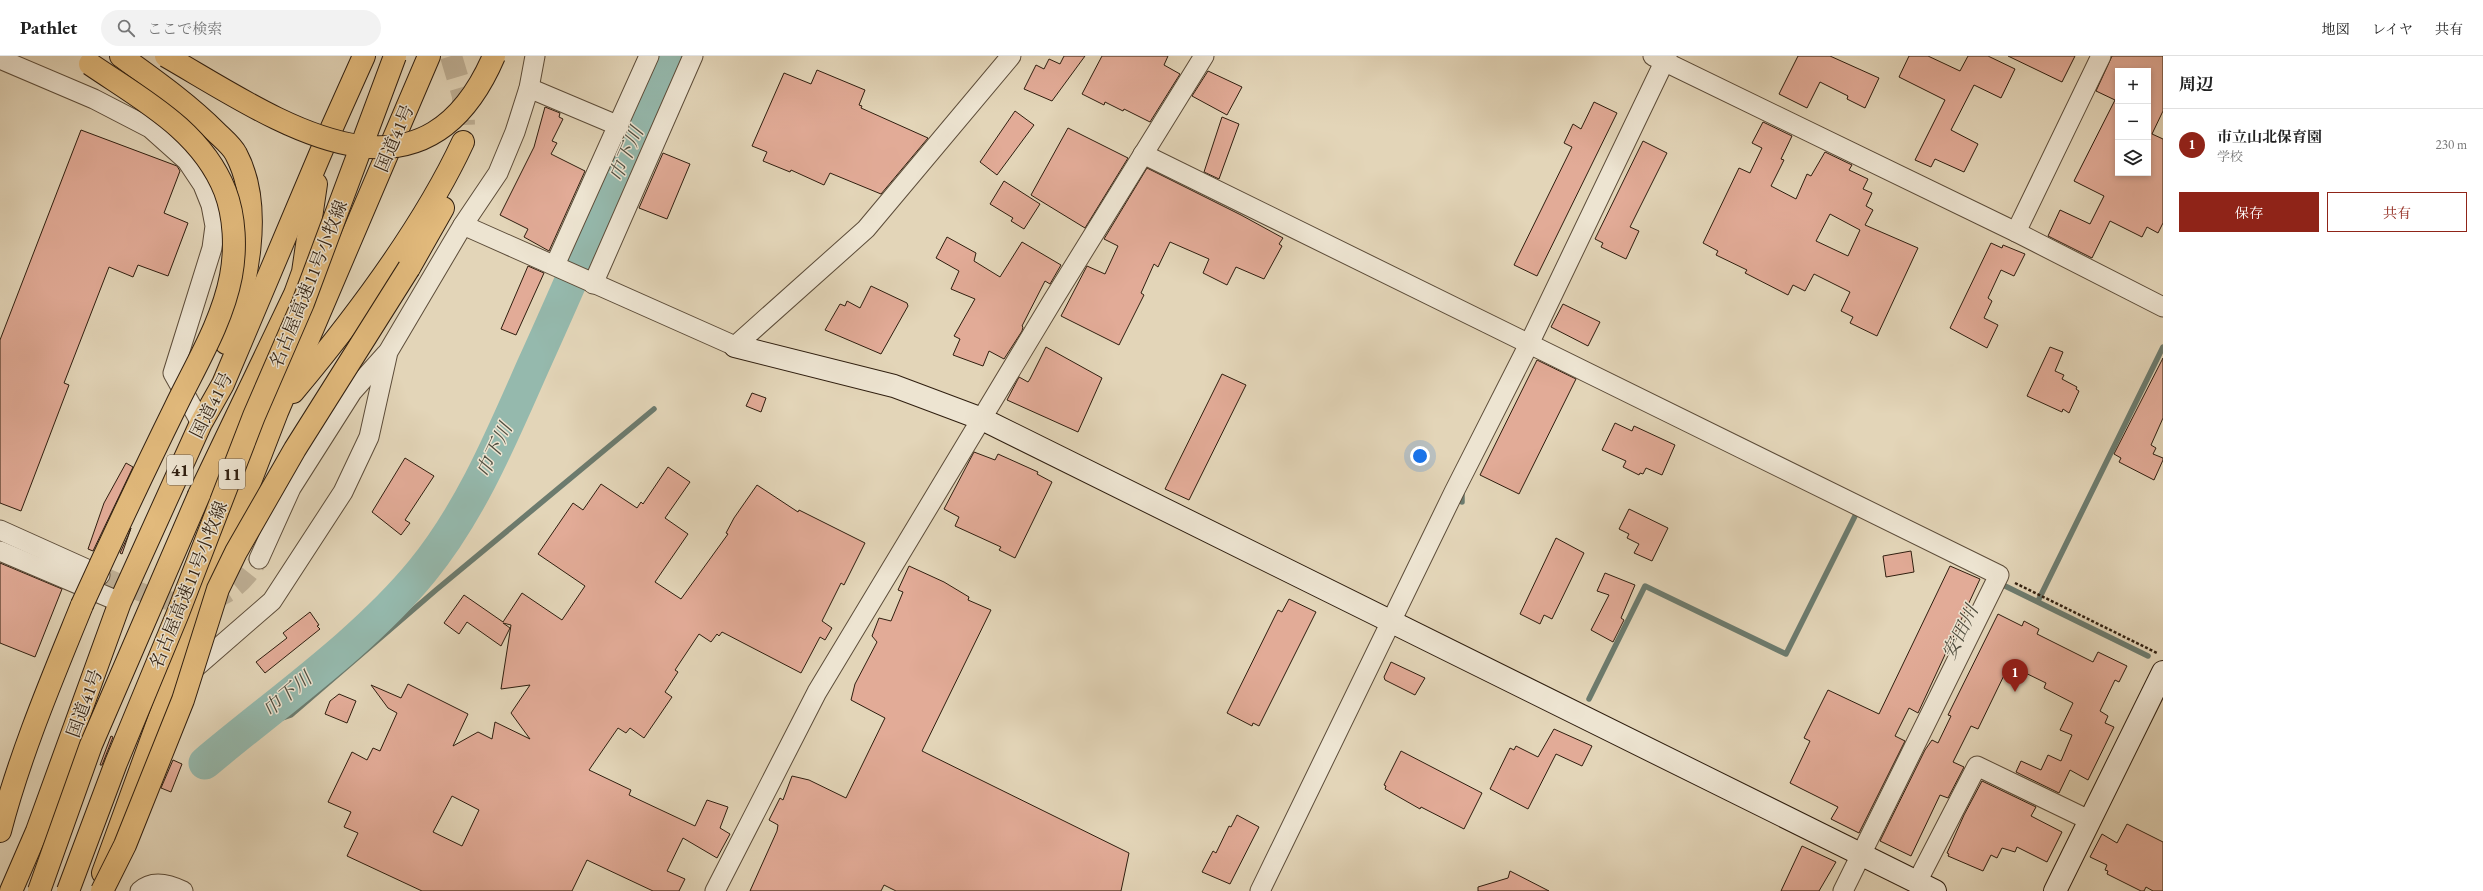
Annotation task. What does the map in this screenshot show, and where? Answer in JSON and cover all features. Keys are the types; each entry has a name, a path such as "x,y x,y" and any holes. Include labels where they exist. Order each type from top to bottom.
{"highway":[{"path":"121,56 195,110 236,154 247,184 251,218 250,241 234,321 217,369 223,384"},
{"path":"166,56 284,122 330,141 365,147 392,147 420,140 440,129 458,115 474,96 494,56"},
{"name":"国道41号","path":"11,891 37,831 120,602 201,423 223,384 321,152 364,56"},
{"name":"名古屋高速11号小牧線","path":"68,891 116,763 178,613 254,416 303,303 395,56"},
{"name":"国道41号","path":"96,891 170,689 277,412 429,56"},
{"path":"0,831 8,798 82,605 214,329 231,276 234,251 231,209 224,190 212,168 193,140 170,118 88,60"},
{"path":"102,891 125,845 183,700 218,589 236,552 295,448 409,268 444,206 457,174 464,134 446,178 420,221 331,346 277,412"},
{"name":"11","path":"39,891 91,745 199,495 295,294 303,272 321,152"}],"street":[{"path":"259,559 291,488 352,392 388,352 463,225 498,173 516,132 529,88 535,56"},
{"path":"555,265 649,56"},
{"path":"592,284 694,56"},
{"path":"735,346 866,229 1011,56"},
{"path":"715,891 817,692 1204,56"},
{"path":"2016,232 2101,56"},
{"path":"1260,891 1529,344 1661,58 2016,232 2163,307"},
{"path":"0,59 94,99 150,128 187,161 203,185 211,205 215,226 212,248 173,373 201,423"},
{"path":"529,88 618,126"},
{"path":"1144,154 1999,575 1843,891"},
{"path":"463,225 555,265 592,284 735,346 894,386 982,419 1926,887 1977,766 2089,820"},
{"path":"170,689 272,601 335,505 369,437 388,352"},
{"path":"0,530 100,575"},
{"path":"0,551 120,602"},
{"path":"2054,891 2163,672"},
{"path":"140,891 146,885 167,883 184,891"}],"path":[{"path":"1999,575 2163,656"}],"building":[{"path":"1064,56 1085,56 1052,101 1024,89 1036,65 1044,69 1049,59 1060,64"},
{"path":"1102,56 1168,56 1164,65 1180,74 1150,122 1124,109 1123,111 1105,102 1104,105 1082,94"},
{"path":"1798,56 1830,56 1879,78 1865,108 1847,99 1848,96 1820,82 1807,108 1779,94"},
{"path":"1909,56 1928,56 1960,71 1968,56 1988,56 2015,69 2001,98 1974,85 1951,130 1978,144 1964,172 1935,159 1931,167 1915,160 1945,100 1899,77"},
{"path":"2008,56 2075,56 2062,82"},
{"path":"2112,56 2163,56 2163,111 2152,134 2163,139 2163,223 2158,233 2147,227 2142,237 2110,221 2092,258 2048,236 2060,210 2090,224 2104,196 2074,181 2115,100 2096,91"},
{"path":"817,70 865,90 859,105 862,106 861,108 928,138 881,194 830,173 824,185 791,170 790,172 763,161 767,152 752,146 784,73 811,84"},
{"path":"1208,71 1242,87 1227,115 1192,96"},
{"path":"1594,102 1617,113 1537,276 1514,265 1572,147 1564,143 1573,124 1581,129"},
{"path":"545,107 560,113 559,117 563,119 552,141 557,143 551,154 585,171 549,251 524,237 528,229 500,215 534,147"},
{"path":"1015,111 1034,125 997,175 980,162"},
{"path":"1222,117 1239,124 1219,179 1204,172"},
{"path":"1763,122 1792,136 1781,159 1784,160 1771,186 1796,199 1807,174 1811,176 1825,152 1852,165 1849,170 1868,179 1863,189 1872,193 1866,206 1873,210 1865,225 1918,248 1877,336 1850,323 1853,317 1841,311 1850,292 1814,274 1805,291 1793,285 1788,295 1745,273 1747,270 1716,255 1718,251 1703,243 1739,168 1750,173 1762,148 1752,143","holes":["1830,214 1860,230 1848,256 1816,241"]},
{"path":"1068,128 1128,158 1085,228 1031,195"},
{"path":"81,130 177,166 180,171 164,213 188,223 168,276 138,265 133,277 109,267 64,383 69,385 21,511 0,503 0,340"},
{"path":"1643,141 1667,153 1630,227 1639,231 1626,259 1601,247 1603,243 1595,239"},
{"path":"663,153 690,164 667,219 639,208"},
{"path":"1147,168 1241,215 1283,238 1279,244 1282,246 1264,279 1236,267 1227,285 1203,273 1209,259 1170,242 1158,267 1154,264 1141,293 1144,295 1119,345 1061,316 1087,266 1105,274 1118,246 1104,239"},
{"path":"1004,181 1040,204 1024,229 1011,221 1013,218 990,204"},
{"path":"947,237 976,253 974,261 1000,277 1022,242 1061,265 1050,284 1045,281 1022,326 1022,331 1004,359 989,351 983,366 953,355 960,339 954,336 975,299 951,289 959,271 936,258"},
{"path":"1991,243 2002,248 2003,245 2025,254 2014,276 2001,270 1988,298 1992,301 1984,318 1998,325 1987,348 1950,328"},
{"path":"528,266 544,273 516,335 501,329"},
{"path":"871,286 907,303 908,306 881,354 825,330 840,304 845,306 847,301 860,308"},
{"path":"1563,304 1600,322 1588,346 1551,327"},
{"path":"1046,347 1102,378 1078,432 1007,400 1019,377 1028,382"},
{"path":"2050,347 2063,352 2055,371 2064,375 2062,379 2077,387 2076,389 2079,391 2069,413 2063,409 2062,412 2027,396"},
{"path":"2163,358 2163,418 2151,445 2156,448 2153,454 2163,458 2163,460 2154,480 2119,462 2121,458 2114,454"},
{"path":"1537,360 1576,379 1519,494 1480,475"},
{"path":"1222,374 1246,385 1189,500 1165,489"},
{"path":"752,393 766,398 761,412 746,406"},
{"path":"1615,423 1632,431 1634,426 1675,445 1662,475 1646,468 1643,474 1640,473 1639,475 1623,467 1626,461 1602,450"},
{"path":"974,452 995,460 998,454 1038,472 1037,474 1052,482 1015,558 999,550 1001,547 955,526 959,517 944,509"},
{"path":"405,458 434,476 405,520 410,523 401,535 372,512"},
{"path":"126,463 133,467 93,551 88,549 104,503"},
{"path":"668,467 690,482 665,518 688,534 655,582 681,599 728,534 726,533 734,518 757,485 798,512 799,510 865,543 844,585 841,583 822,621 832,628 825,640 820,637 801,673 722,632 719,636 717,634 711,642 699,634 675,670 678,672 665,692 672,697 644,738 630,728 626,733 618,728 589,770 631,790 629,795 695,826 707,800 728,807 720,828 730,834 717,858 683,838 667,871 685,879 679,891 653,891 587,860 572,891 422,891 347,856 358,833 344,827 351,812 328,802 352,752 367,760 373,748 380,751 397,713 388,708 371,685 401,698 408,684 468,714 453,746 478,732 492,739 495,722 530,739 511,713 530,685 501,689 511,625 503,623 510,628 501,646 467,622 459,634 444,623 464,595 503,622 522,593 562,620 585,586 538,554 573,503 583,510 601,484 637,508 641,502 643,504","holes":["452,796 479,810 462,846 433,832"]},
{"path":"1629,509 1668,528 1652,561 1634,553 1639,544 1627,538 1629,534 1619,529"},
{"path":"131,528 122,554 120,553"},
{"path":"1556,538 1584,553 1552,619 1544,615 1540,624 1520,614"},
{"path":"1911,551 1914,572 1886,577 1883,556"},
{"path":"0,563 62,589 35,657 0,643"},
{"path":"909,566 944,582 969,597 968,600 991,610 922,751 1129,853 1121,891 896,891 884,885 881,891 750,891 777,831 778,825 769,820 780,798 783,800 792,776 809,780 846,798 885,718 851,700 855,684 877,642 872,636 879,618 891,621 903,592 898,590"},
{"path":"1950,566 1980,579 1918,713 1909,708 1895,736 1905,741 1859,833 1831,819 1838,807 1790,783 1810,741 1804,738 1828,690 1879,714"},
{"path":"1605,573 1635,585 1621,618 1624,620 1613,642 1591,630 1609,595 1597,591"},
{"path":"1289,599 1316,612 1259,726 1253,723 1252,726 1227,713 1278,610 1282,612"},
{"path":"310,612 320,629 265,673 256,662 287,638 283,633"},
{"path":"1998,614 2022,626 2024,621 2039,629 2037,634 2093,662 2098,652 2127,666 2119,682 2115,680 2100,711 2108,716 2105,723 2114,727 2088,780 2070,770 2059,793 2016,772 2021,761 2041,770 2048,755 2061,761 2072,735 2060,730 2073,703 2044,688 2046,683 2009,665 1978,729 1971,726 1953,762 1964,767 1963,769 1948,798 1940,795 1911,856 1880,841 1925,750 1932,740 1938,743 1951,716 1948,715"},
{"path":"1391,662 1425,678 1415,695 1385,680 1384,677"},
{"path":"339,694 356,701 347,723 325,714 330,701"},
{"path":"1554,729 1592,746 1582,766 1556,754 1528,809 1490,789 1510,748 1514,750 1516,746 1538,757"},
{"path":"111,736 113,737 102,765 100,765"},
{"path":"1401,751 1482,793 1464,829 1421,807 1420,809 1385,789 1386,786 1384,785"},
{"path":"173,760 182,764 171,792 161,788"},
{"path":"1982,781 2036,807 2031,816 2062,832 2047,862 2017,847 2015,852 2002,848 1997,858 1991,855 1983,871 1948,856 1949,854 1947,853 1964,815"},
{"path":"1237,815 1259,827 1230,884 1202,872 1213,851 1216,853 1229,826 1231,827"},
{"path":"2127,824 2163,842 2163,891 2153,891 2146,887 2144,891 2141,891 2107,874 2108,871 2105,870 2107,865 2090,857 2102,834 2117,843"},
{"path":"1802,846 1836,862 1819,891 1781,891"},
{"path":"1510,871 1549,891 1478,891 1478,887 1508,878"}],"waterway":[{"name":"巾下川","path":"205,763 318,672 373,623 422,571 456,524 497,446 568,289 669,56"},
{"path":"2038,601 2163,347"},
{"path":"242,732 291,715 436,590 654,409"},
{"path":"1462,490 1462,502"},
{"path":"1589,699 1645,586 1786,654 1858,510 1860,512"},
{"name":"安田川","path":"2001,584 2148,656"}],"tunnel":[{"path":"451,56 463,96 464,125"},
{"path":"100,575 122,585 166,600 186,603 206,602 225,595 243,581 259,559"}],"place":[{"name":"市立山北保育園","path":"2015,692"}]}
